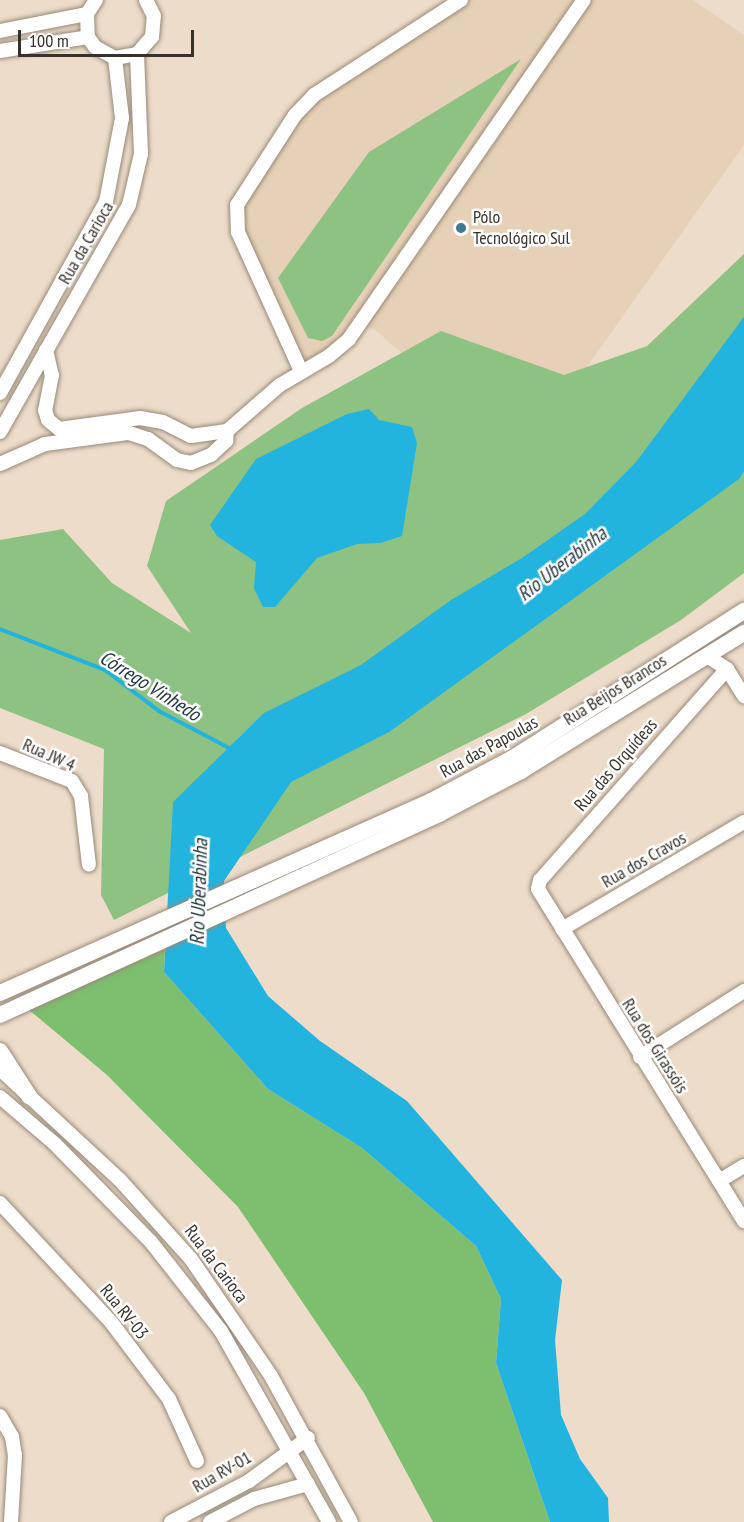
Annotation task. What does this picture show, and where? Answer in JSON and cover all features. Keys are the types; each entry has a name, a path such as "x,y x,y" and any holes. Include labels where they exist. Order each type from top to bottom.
{"main road":[{"name":"Rua das Papoulas","path":"241,895 513,758 744,611"},
{"name":"Rua Beijos Brancos","path":"241,895 439,814 521,771 744,633"},
{"path":"0,993 122,939 241,895"},
{"path":"2,1018 132,954 241,895"},
{"path":"0,1051 29,1096"}],"street":[{"path":"96,0 87,14 88,36 95,47 115,58 136,54 152,37 155,27 146,0"},
{"path":"301,370 238,232 237,205 295,115 314,95 461,0"},
{"path":"0,464 45,444 148,418 191,436 227,431 301,370 329,356 349,339 584,0"},
{"path":"0,31 87,14"},
{"path":"0,51 88,36"},
{"name":"Rua da Carioca","path":"0,432 129,205 141,154 136,54"},
{"name":"Rua da Carioca","path":"0,393 106,202 122,118 115,58"},
{"path":"46,351 52,375 45,405 48,420 64,430 135,434 155,443 171,457 191,463 211,455 226,441 227,431"},
{"path":"707,656 727,669 744,696"},
{"name":"Rua das Orquídeas","path":"538,889 540,880 727,669"},
{"name":"Rua JW 4","path":"0,753 72,781 81,796 89,865"},
{"name":"Rua dos Cravos","path":"562,928 744,822"},
{"name":"Rua dos Girassóis","path":"538,889 640,1057 744,1221"},
{"path":"640,1057 744,991"},
{"name":"Rua da Carioca","path":"0,1069 126,1187 191,1258 251,1343 308,1438 351,1522"},
{"name":"Rua da Carioca","path":"0,1097 55,1144 151,1242 221,1331 329,1522"},
{"path":"719,1182 744,1166"},
{"name":"Rua RV-03","path":"0,1203 111,1322 169,1399 197,1461"},
{"path":"0,1416 12,1437 15,1455 11,1522"},
{"name":"Rua RV-01","path":"171,1522 249,1481 289,1449 308,1438"},
{"name":"Rua RV-01","path":"210,1522 254,1499 308,1484"}],"shaded area":[{"name":"Pólo Tecnológico Sul","path":"461,0 693,0 744,35 744,145 550,419 415,364 374,329 359,324 308,367 288,342 235,217 295,115"}],"green space":[{"path":"521,59 332,336 322,341 308,338 278,278 369,152"},
{"path":"744,254 744,573 681,620 526,714 114,920 101,895 104,749 0,708 0,540 63,529 112,583 191,633 147,566 166,501 302,408 441,331 564,375 647,346"},
{"path":"165,949 164,972 268,1089 362,1148 476,1246 501,1299 496,1363 550,1522 433,1522 364,1393 238,1207 107,1075 28,1009"}],"water":[{"name":"Rio Uberabinha","path":"744,317 744,471 739,479 389,732 291,782 224,881 226,928 268,996 320,1041 407,1101 562,1280 555,1340 561,1415 580,1459 608,1498 609,1522 550,1522 496,1363 501,1299 476,1246 362,1148 268,1089 164,972 173,802 264,713 361,665 451,600 522,558 585,514 636,462"},
{"path":"369,409 379,420 412,427 417,443 402,536 380,543 357,544 317,558 275,607 263,607 254,588 256,562 217,536 210,525 256,459 347,414"}],"waterway":[{"name":"Córrego Vinhedo","path":"0,629 105,670 159,711 233,750"}],"place":[{"name":"Pólo Tecnológico Sul","path":"461,228"}]}
